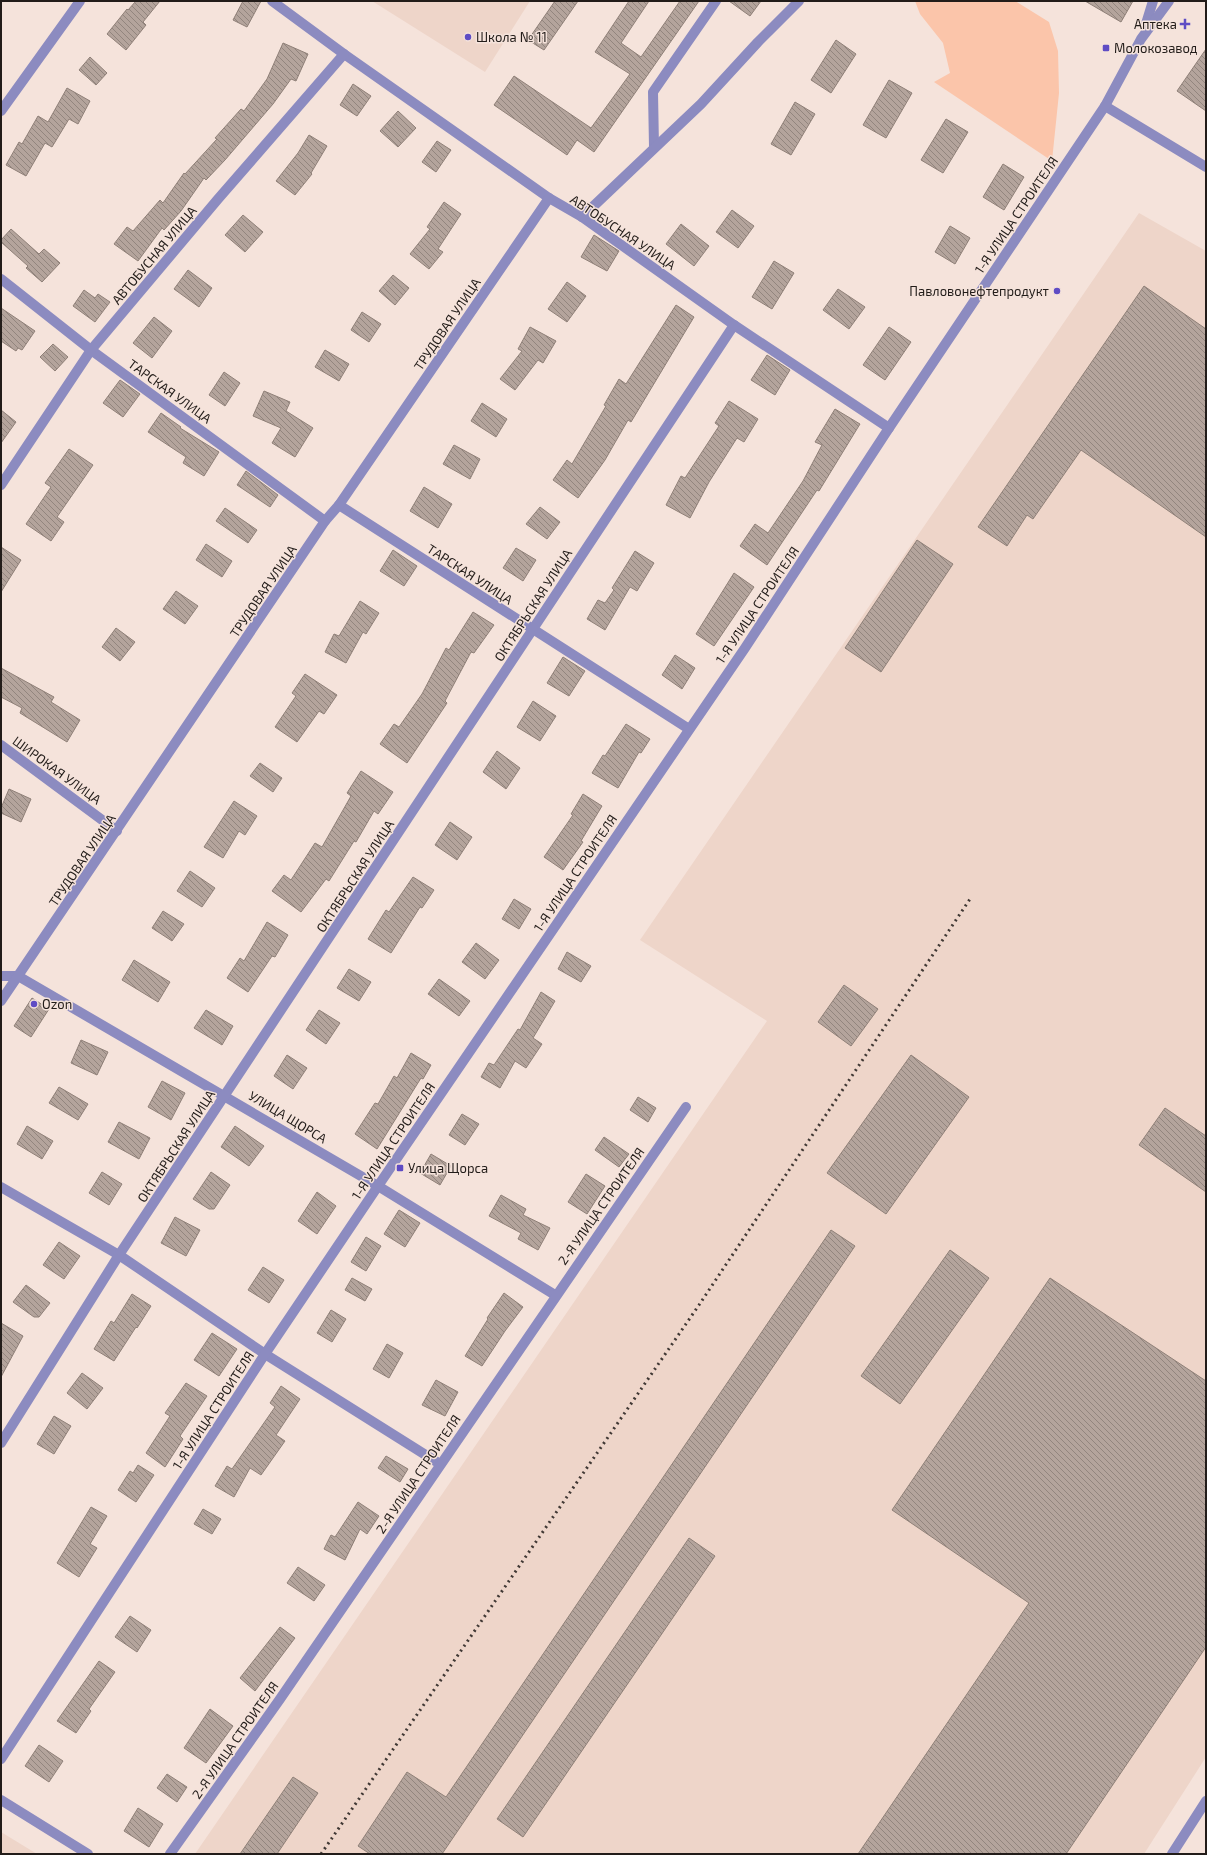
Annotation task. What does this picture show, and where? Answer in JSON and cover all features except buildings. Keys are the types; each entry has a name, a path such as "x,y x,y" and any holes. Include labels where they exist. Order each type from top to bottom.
{"street":[{"path":"1,111 80,1"},
{"name":"АВТОБУСНАЯ УЛИЦА","path":"272,1 344,54 549,198 582,217 734,325 889,428"},
{"path":"654,147 653,92 716,1"},
{"path":"582,217 701,104 758,42 799,1"},
{"path":"1141,39 1153,1"},
{"name":"1-Я УЛИЦА СТРОИТЕЛЯ","path":"1,1759 265,1354 745,648 889,428 1105,106 1141,39 1169,1"},
{"name":"АВТОБУСНАЯ УЛИЦА","path":"1,485 91,350 218,199 344,54"},
{"path":"1105,106 1206,167"},
{"name":"ТРУДОВАЯ УЛИЦА","path":"1,1001 325,521 339,505 549,198"},
{"name":"ТАРСКАЯ УЛИЦА","path":"1,279 91,350 325,521"},
{"name":"ОКТЯБРЬСКАЯ УЛИЦА","path":"1,1443 119,1255 734,325"},
{"name":"ТАРСКАЯ УЛИЦА","path":"339,505 689,729"},
{"name":"ШИРОКАЯ УЛИЦА","path":"1,745 117,831"},
{"name":"УЛИЦА ЩОРСА","path":"1,976 18,976 225,1095 378,1186 556,1295"},
{"name":"2-Я УЛИЦА СТРОИТЕЛЯ","path":"170,1854 285,1692 686,1107"},
{"path":"1,1187 119,1255 265,1354 440,1464"},
{"path":"1,1800 88,1854"},
{"path":"1172,1854 1206,1801"}],"shaded area":[{"name":"Школа № 11","path":"372,1 530,1 485,72"},
{"path":"915,1 1015,1 1049,22 1058,51 1059,93 1052,161 934,82 950,73 943,43 920,14"},
{"path":"1139,213 1206,251 1206,1757 1144,1854 195,1854 767,1021 640,940"},
{"path":"1,1832 37,1854 1,1854"}],"railway":[{"path":"321,1854 699,1305 970,899"}],"place":[{"name":"Аптека","path":"1185,24"},
{"name":"Школа № 11","path":"468,37"},
{"name":"Молокозавод","path":"1106,48"},
{"name":"Павловонефтепродукт","path":"1057,291"},
{"name":"Ozon","path":"34,1004"},
{"name":"Улица Щорса","path":"400,1168"}]}
